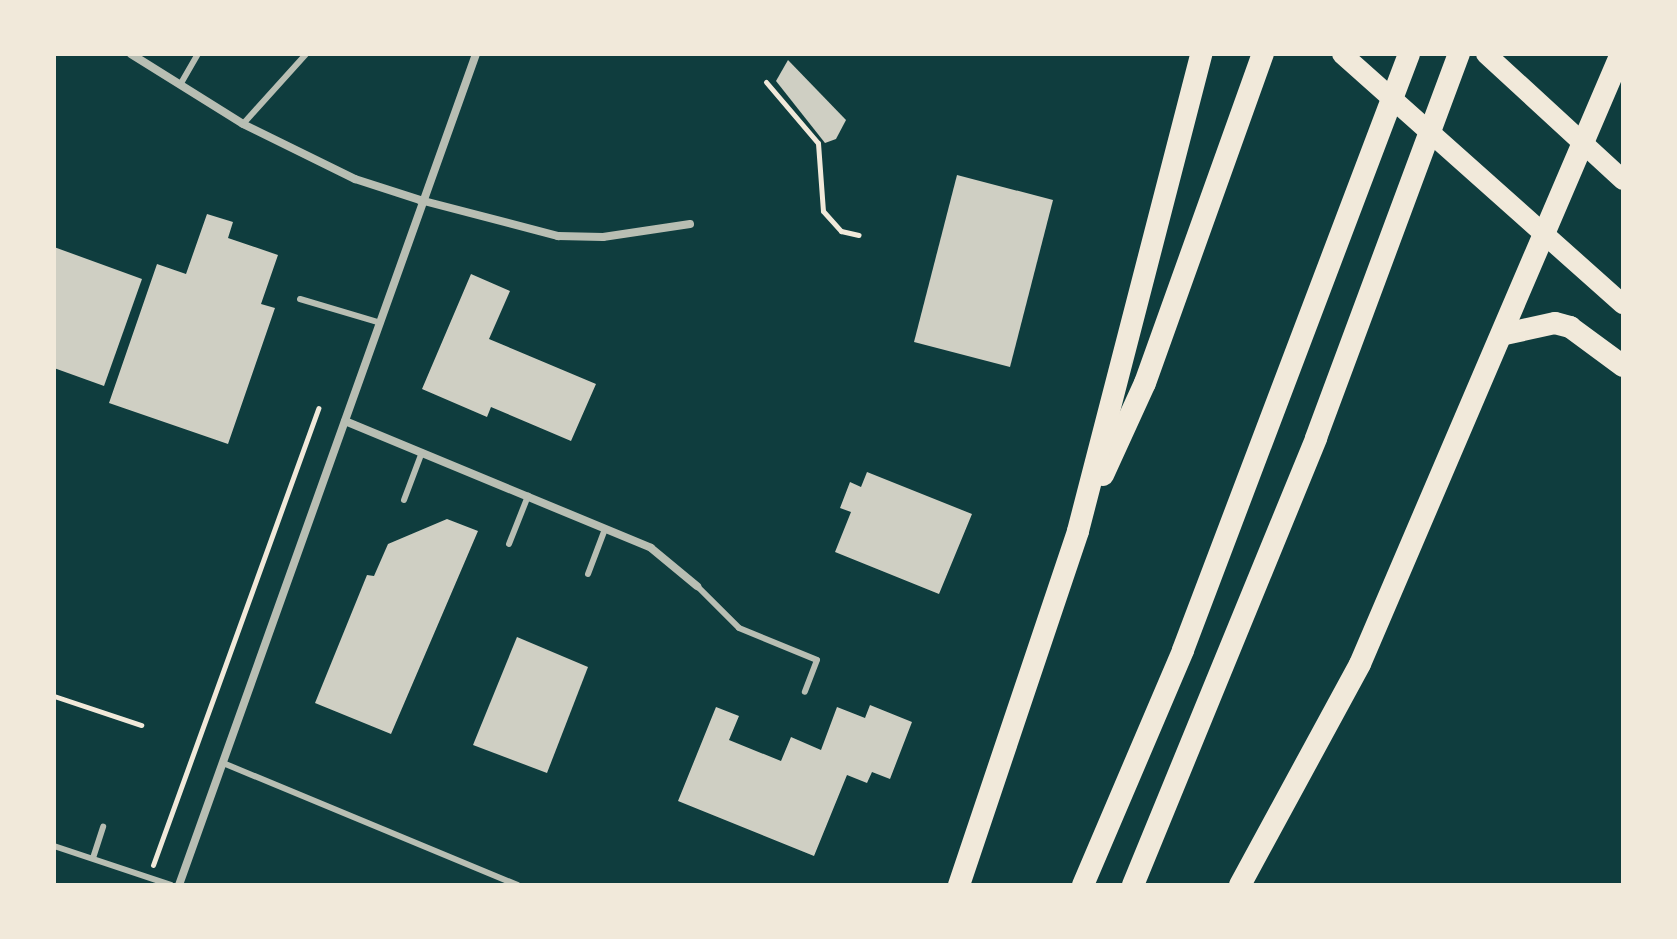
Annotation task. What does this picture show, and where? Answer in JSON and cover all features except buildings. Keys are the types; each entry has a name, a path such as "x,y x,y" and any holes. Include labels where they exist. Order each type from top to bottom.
{"highway":[{"path":"959,885 1078,531 1201,54"},
{"path":"1078,531 1145,383 1263,54"},
{"path":"1083,885 1183,650 1409,54"},
{"path":"1133,885 1223,672 1459,54"},
{"path":"1240,885 1360,664 1505,334 1543,233 1621,54"},
{"path":"1505,334 1555,323 1570,327 1623,366"}],"main road":[{"path":"1342,54 1623,304"},
{"path":"1486,54 1623,180"}],"street":[{"path":"131,54 243,124 355,179 420,200 558,236 633,235 690,224"},
{"path":"179,885 381,323 420,200 476,54"},
{"path":"345,421 651,548 697,586"}],"lane":[{"path":"180,85 198,54"},
{"path":"243,124 306,54"},
{"path":"300,299 381,323"},
{"path":"404,500 422,452"},
{"path":"509,544 528,496"},
{"path":"588,574 605,529"},
{"path":"697,586 739,628 817,660 805,692"},
{"path":"223,763 518,885"},
{"path":"93,858 103,827"},
{"path":"54,846 171,885"}],"path":[{"path":"766,82 818,143 823,211 841,231 859,235"},
{"path":"149,877 318,408"},
{"path":"54,696 141,725"}]}
